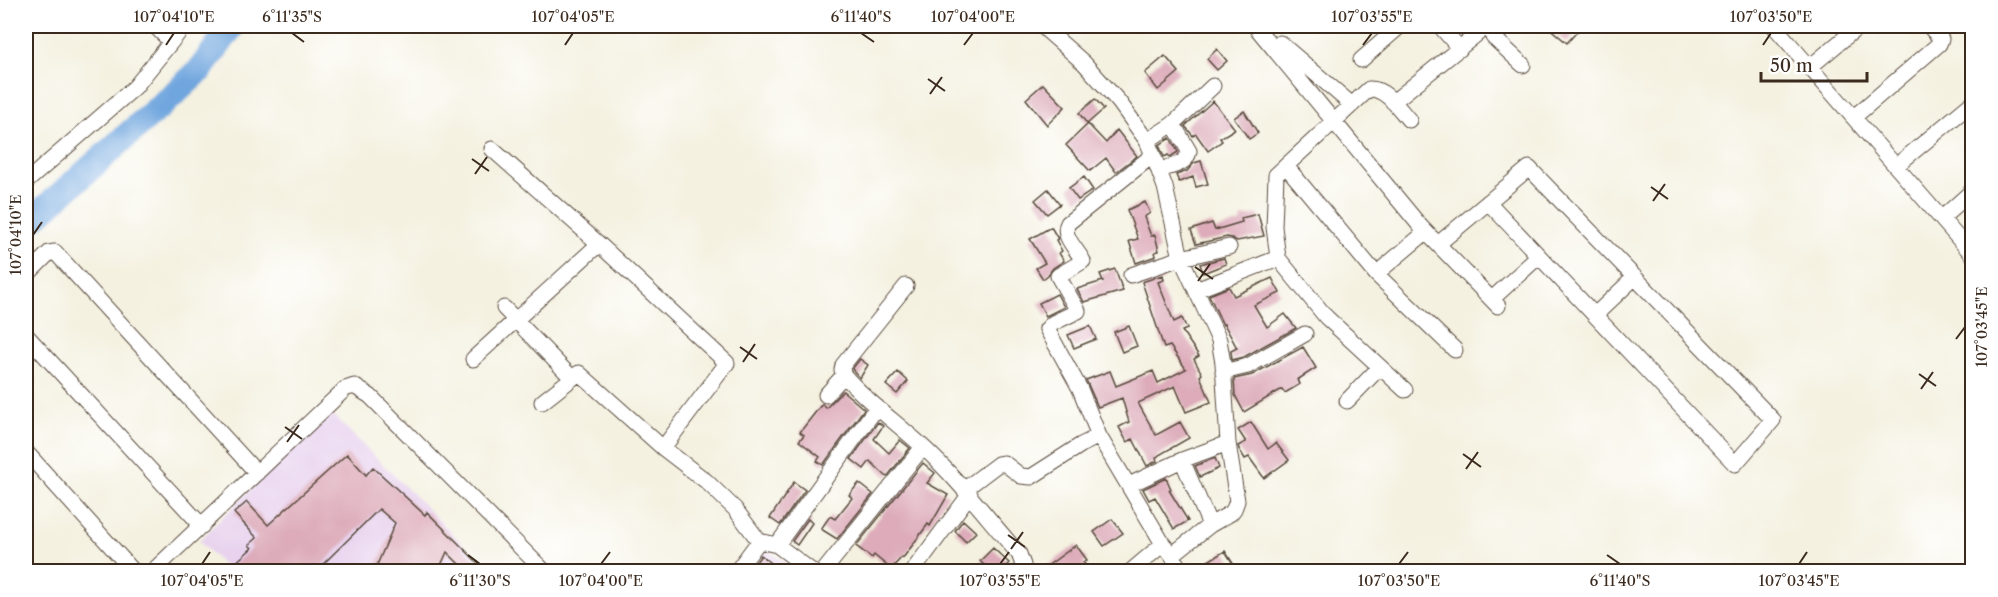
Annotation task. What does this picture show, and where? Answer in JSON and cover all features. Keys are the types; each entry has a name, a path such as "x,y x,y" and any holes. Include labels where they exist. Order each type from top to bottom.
{"street":[{"path":"154,26 171,42"},
{"path":"26,182 135,87 184,26"},
{"path":"1042,26 1084,63 1119,102 1150,148 1165,187 1181,258 1219,340 1236,506 1231,513 1130,572"},
{"path":"1257,26 1352,105"},
{"path":"1257,26 1426,232 1495,303 1539,256"},
{"path":"1361,60 1400,26"},
{"path":"1440,26 1460,49"},
{"path":"1774,26 1972,254"},
{"path":"1810,67 1859,26"},
{"path":"1854,117 1939,44 1941,39 1929,26"},
{"path":"1393,102 1460,49 1490,29 1523,65"},
{"path":"1181,572 1099,436 1080,389 1047,328 1078,311 1058,276 1083,261 1065,230 1068,223 1213,86"},
{"path":"1405,390 1326,317 1278,258 1274,227 1276,175 1369,89 1383,92 1409,120"},
{"path":"1896,166 1972,103"},
{"path":"1159,170 1183,162 1188,156 1188,151 1173,124"},
{"path":"492,149 599,244 727,363 663,448"},
{"path":"1286,166 1376,274 1455,351"},
{"path":"1438,244 1488,202 1529,168 1773,420 1736,464 1488,202"},
{"path":"1942,218 1972,191"},
{"path":"1376,274 1426,232"},
{"path":"473,359 599,244"},
{"path":"1131,274 1181,258 1229,247"},
{"path":"26,276 49,253 55,252 257,473"},
{"path":"1196,290 1278,258"},
{"path":"1595,315 1635,277"},
{"path":"826,395 843,375 843,365 906,286"},
{"path":"504,308 572,378"},
{"path":"1223,372 1248,366 1305,334"},
{"path":"26,335 202,526"},
{"path":"1347,401 1380,367"},
{"path":"542,402 579,373 663,448 706,481 735,509 759,541 777,545 813,572"},
{"path":"843,375 923,447 968,492 1019,554 1023,565 1019,572"},
{"path":"152,572 349,386 360,388 370,396 545,572"},
{"path":"777,545 877,407"},
{"path":"912,572 968,492 998,464 1004,463 1021,476 1031,477 1099,436"},
{"path":"1129,485 1182,460 1228,443"},
{"path":"824,572 923,447"},
{"path":"26,452 134,572"},
{"path":"1182,460 1210,525"},
{"path":"736,572 759,541"}],"shaded area":[{"path":"329,411 490,571 229,571 199,541"},
{"path":"761,546 797,571 743,572"}],"building":[{"path":"1547,26 1582,26 1567,43"},
{"path":"1217,49 1227,61 1217,70 1207,59"},
{"path":"1165,56 1179,72 1158,90 1145,73"},
{"path":"1043,84 1065,107 1047,125 1026,99"},
{"path":"1095,99 1104,109 1087,124 1079,113"},
{"path":"1213,101 1235,129 1220,138 1222,141 1208,151 1196,134 1193,136 1185,126"},
{"path":"1244,111 1258,133 1249,139 1234,118"},
{"path":"1088,124 1106,143 1117,130 1137,156 1116,172 1106,158 1090,171 1066,145"},
{"path":"1170,138 1178,152 1170,157 1168,155 1164,157 1159,145"},
{"path":"1201,161 1208,184 1196,187 1193,177 1179,182 1176,175 1187,171 1194,163"},
{"path":"1084,177 1093,190 1078,200 1069,188"},
{"path":"1048,189 1060,204 1047,214 1035,200"},
{"path":"1145,202 1150,213 1144,217 1151,236 1155,235 1159,251 1155,252 1156,256 1136,263 1129,241 1138,239 1127,210"},
{"path":"1258,214 1264,236 1237,241 1227,237 1196,244 1191,230 1212,223 1215,230 1242,222 1241,218"},
{"path":"1051,227 1058,239 1056,240 1062,251 1059,253 1064,261 1053,268 1043,279 1036,268 1045,263 1030,239"},
{"path":"1224,258 1226,264 1203,273 1200,264"},
{"path":"1115,269 1123,291 1084,302 1077,289 1103,281 1100,274"},
{"path":"1163,275 1164,280 1158,282 1174,322 1182,318 1187,329 1182,331 1199,356 1194,359 1202,374 1200,376 1211,402 1186,412 1175,386 1138,403 1156,435 1180,422 1189,438 1159,455 1156,458 1157,461 1147,466 1133,439 1127,442 1119,427 1129,422 1122,398 1098,407 1086,380 1110,371 1116,386 1153,371 1158,383 1186,369 1170,346 1164,348 1142,282"},
{"path":"1272,278 1280,293 1254,305 1267,327 1285,314 1296,328 1244,357 1232,360 1231,351 1237,348 1209,295 1229,287 1234,296"},
{"path":"1057,294 1064,307 1046,316 1039,303"},
{"path":"1090,326 1096,339 1074,348 1068,335"},
{"path":"1129,326 1137,346 1122,352 1114,332"},
{"path":"1303,347 1316,368 1297,380 1300,384 1285,393 1282,389 1244,412 1235,395 1234,379 1252,375"},
{"path":"860,359 868,365 860,378 852,369"},
{"path":"898,372 908,381 897,394 886,385"},
{"path":"843,391 864,409 823,465 817,461 820,457 799,441 804,435 800,432 822,404 826,408"},
{"path":"878,422 883,426 874,439 889,453 900,440 910,448 887,477 870,461 864,469 851,459"},
{"path":"1251,422 1268,449 1276,443 1289,460 1264,478 1249,457 1245,459 1238,446 1246,442 1238,430"},
{"path":"347,454 366,475 373,467 425,515 427,512 487,572 467,572 447,552 438,572 374,572 395,523 379,509 315,572 239,572 233,565 252,548 249,545 257,538 234,513 247,502 268,525"},
{"path":"1215,458 1219,468 1200,477 1195,466"},
{"path":"923,463 935,473 927,483 948,495 930,526 928,524 903,558 891,569 874,555 872,558 856,546"},
{"path":"1166,478 1171,489 1169,490 1188,521 1174,529 1155,497 1149,500 1143,489"},
{"path":"794,482 805,490 780,525 770,518"},
{"path":"859,483 873,494 837,539 821,529 830,516 835,519 852,498 849,495"},
{"path":"808,519 812,523 797,545 792,541"},
{"path":"1112,519 1123,533 1104,546 1094,532"},
{"path":"963,520 976,532 966,542 955,531"},
{"path":"1076,545 1087,560 1083,562 1091,572 1039,572"},
{"path":"993,548 1009,563 1000,572 991,572 980,561"},
{"path":"1225,551 1234,565 1224,572 1214,572 1208,561"},
{"path":"761,555 783,572 749,572"}],"waterway":[{"path":"26,225 200,70 232,26"}]}
